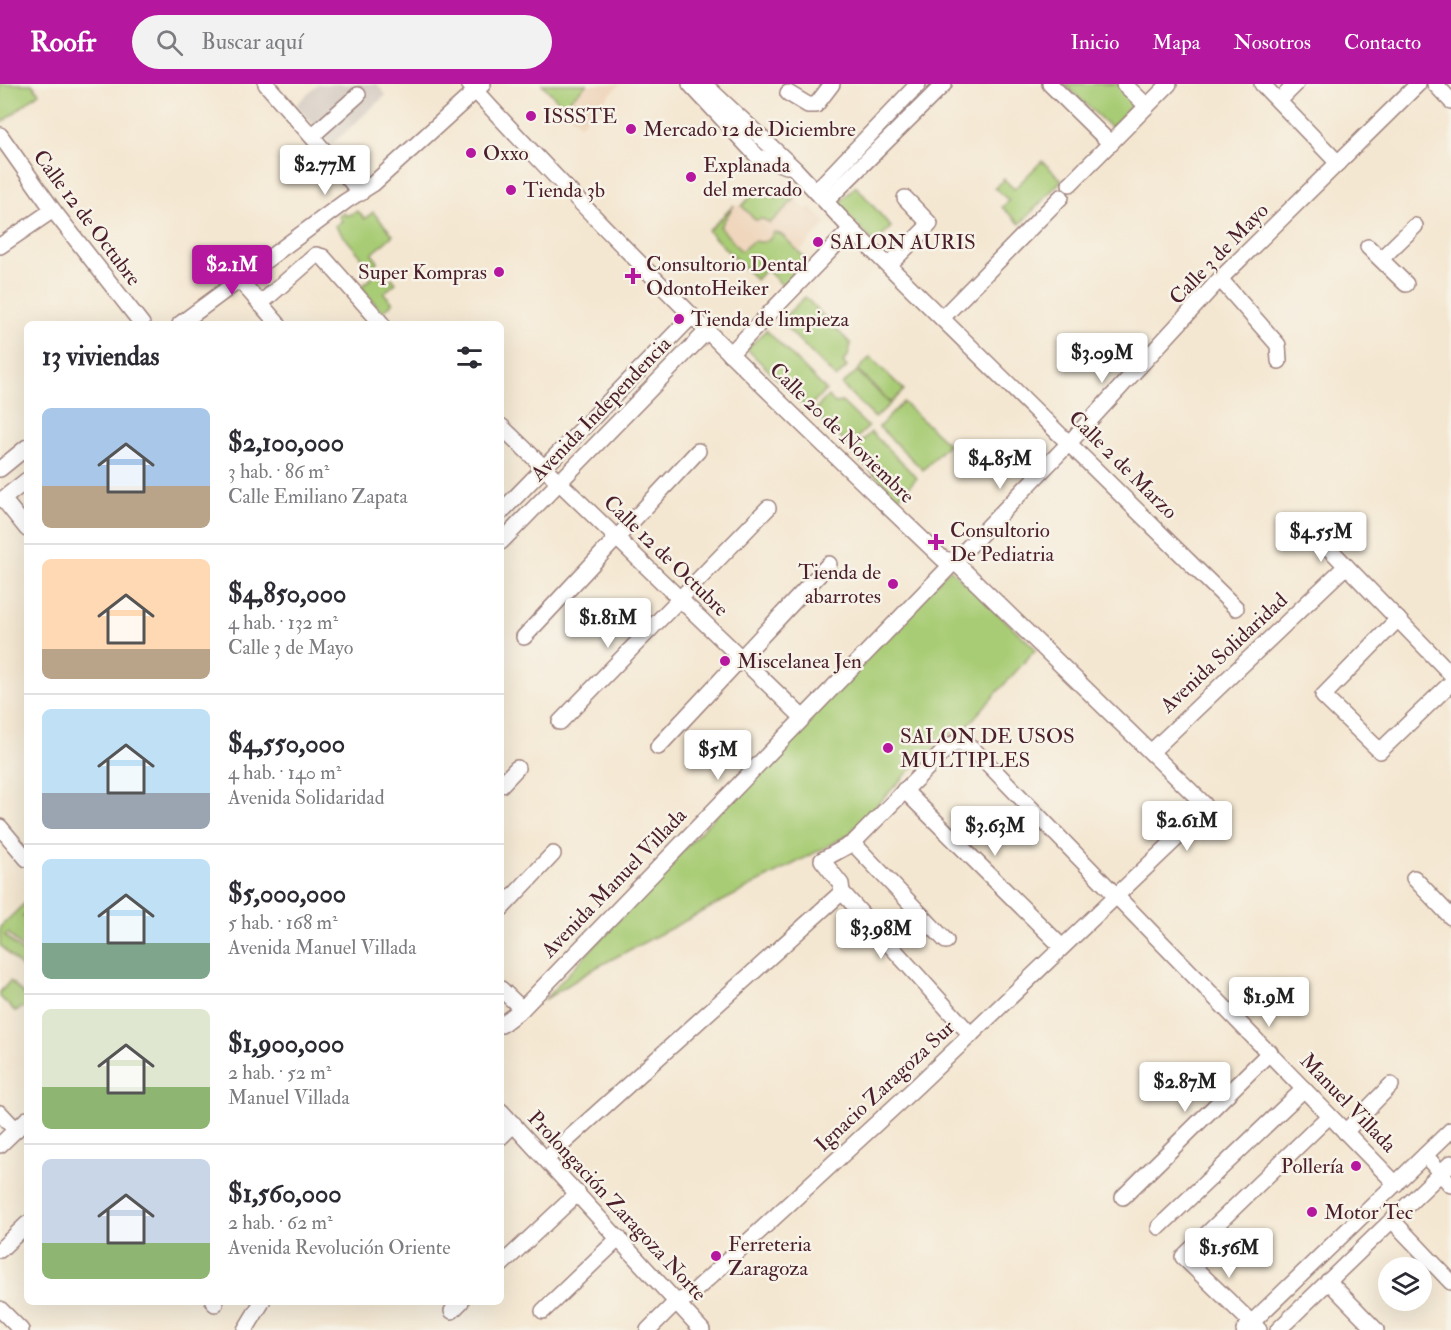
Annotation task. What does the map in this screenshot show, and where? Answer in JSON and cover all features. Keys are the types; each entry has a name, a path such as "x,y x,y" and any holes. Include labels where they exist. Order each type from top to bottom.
{"street":[{"path":"266,84 361,193"},
{"name":"Calle 2 de Marzo","path":"690,84 758,157 798,172 851,229 1070,442 1236,608"},
{"path":"704,84 798,172"},
{"path":"788,93 808,105 816,105 832,84"},
{"path":"1050,84 1111,144"},
{"path":"1124,84 1147,106"},
{"path":"1070,184 1169,84"},
{"path":"1262,84 1338,163"},
{"path":"1280,101 1296,84"},
{"name":"Calle 3 de Mayo","path":"954,561 1070,442 1221,279 1418,84"},
{"path":"1435,84 1451,101"},
{"path":"184,321 346,201 361,193 476,86"},
{"name":"Calle 20 de Noviembre","path":"476,86 609,234 730,354 943,560 954,561 1204,804 1202,814 1118,897"},
{"path":"821,196 929,87"},
{"path":"312,136 357,95"},
{"name":"Calle 12 de Octubre","path":"0,135 53,210 140,321"},
{"path":"942,318 1060,197"},
{"path":"890,265 930,224 905,198"},
{"path":"0,246 53,210"},
{"path":"1381,259 1415,226"},
{"path":"730,354 851,229"},
{"path":"1368,247 1406,284"},
{"path":"260,304 316,255 323,257 379,321"},
{"path":"245,275 244,285 275,321"},
{"path":"1221,279 1278,345 1279,361"},
{"name":"Avenida Independencia","path":"504,509 692,316"},
{"name":"Avenida Independencia","path":"504,539 707,331"},
{"name":"Calle 12 de Octubre","path":"504,429 802,717"},
{"path":"0,469 24,451"},
{"path":"524,637 698,451"},
{"path":"24,482 3,499 24,525"},
{"path":"560,722 768,508"},
{"path":"1319,538 1451,674"},
{"name":"Avenida Manuel Villada","path":"504,1023 522,1009 954,561"},
{"path":"658,747 829,564"},
{"name":"Avenida Solidaridad","path":"1151,752 1346,566"},
{"path":"1398,619 1323,696 1380,751 1451,682"},
{"name":"Manuel Villada","path":"904,790 948,747 959,741 973,749 1396,1184"},
{"path":"504,782 518,768"},
{"path":"971,1035 842,892 841,884 822,860 853,843 904,790 1062,947"},
{"path":"0,827 24,855"},
{"path":"853,843 946,941"},
{"path":"504,906 553,854"},
{"path":"1414,878 1451,917"},
{"path":"546,1159 842,892"},
{"name":"Ignacio Zaragoza Sur","path":"648,1330 677,1301 688,1297 1118,897"},
{"path":"504,992 522,1009"},
{"path":"1123,1197 1270,1052"},
{"path":"1345,1132 1391,1085"},
{"path":"1160,1227 1304,1089"},
{"path":"0,1113 22,1125 0,1145"},
{"name":"Prolongación Zaragoza Norte","path":"504,1114 702,1330"},
{"path":"1329,1116 1183,1257 1251,1328 1451,1130"},
{"path":"504,1134 514,1124"},
{"path":"1425,1155 1451,1185"},
{"path":"1278,1330 1451,1163"},
{"path":"504,1262 578,1193"},
{"path":"1392,1220 1451,1282"},
{"path":"0,1250 24,1227"},
{"path":"543,1311 620,1238"},
{"path":"1328,1281 1376,1330"},
{"path":"245,1330 260,1305"},
{"path":"0,1309 21,1330"}],"shaded area":[{"path":"318,84 377,84 386,95 331,145 296,105"},
{"path":"541,84 620,84 580,125"},
{"path":"753,194 795,199 806,210 810,207 827,223 799,252 808,261 784,287 766,269 756,280 708,231 734,205 742,206"}],"green space":[{"path":"0,84 32,84 39,93 3,122 0,118"},
{"path":"542,84 587,84 563,106"},
{"path":"1064,84 1118,84 1136,101 1111,128"},
{"path":"1042,161 1062,180 1020,224 1002,207 1009,201 995,188 1004,179 1014,189"},
{"path":"856,186 891,227 875,243 837,205"},
{"path":"753,194 795,199 770,223 763,219 755,220 742,206"},
{"path":"734,205 720,227 741,251 753,241 768,240 774,232 782,235 808,261 784,287 766,269 756,280 708,231"},
{"path":"358,211 365,219 373,212 393,235 372,254 378,262 371,268 335,226 342,221 339,216 343,212 346,216"},
{"path":"377,273 386,283 392,278 396,283 384,293 393,303 382,312 361,287"},
{"path":"805,297 851,344 848,356 843,362 847,367 836,378 780,321"},
{"path":"766,330 826,390 807,409 747,349"},
{"path":"870,357 904,390 891,403 858,370"},
{"path":"857,371 890,404 875,418 842,385"},
{"path":"828,396 835,403 842,402 868,427 849,446 813,412"},
{"path":"903,402 948,444 923,470 879,427"},
{"path":"871,432 917,478 898,498 852,452"},
{"path":"950,569 1036,649 967,726 948,737 920,760 847,836 597,967 544,1000 766,761"},
{"path":"24,904 22,918 24,916 24,950 8,933 5,935 24,954 24,970 0,945 0,927"},
{"path":"10,981 24,994 24,1007 15,1011 0,997 0,992"}],"place":[{"name":"ISSSTE","path":"531,116"},
{"name":"Mercado 12 de Diciembre","path":"631,129"},
{"name":"Oxxo","path":"471,153"},
{"name":"Explanada del mercado","path":"691,177"},
{"name":"Tienda 3b","path":"511,190"},
{"name":"SALON AURIS","path":"818,242"},
{"name":"Super Kompras","path":"499,272"},
{"name":"Consultorio Dental OdontoHeiker","path":"633,276"},
{"name":"Tienda de limpieza","path":"679,319"},
{"name":"Consultorio De Pediatria","path":"936,542"},
{"name":"Tienda de abarrotes","path":"893,584"},
{"name":"Miscelanea Jen","path":"725,661"},
{"name":"SALON DE USOS MULTIPLES","path":"888,748"},
{"name":"Pollería","path":"1356,1166"},
{"name":"Motor Tec","path":"1312,1212"},
{"name":"Ferreteria Zaragoza","path":"716,1256"}]}
